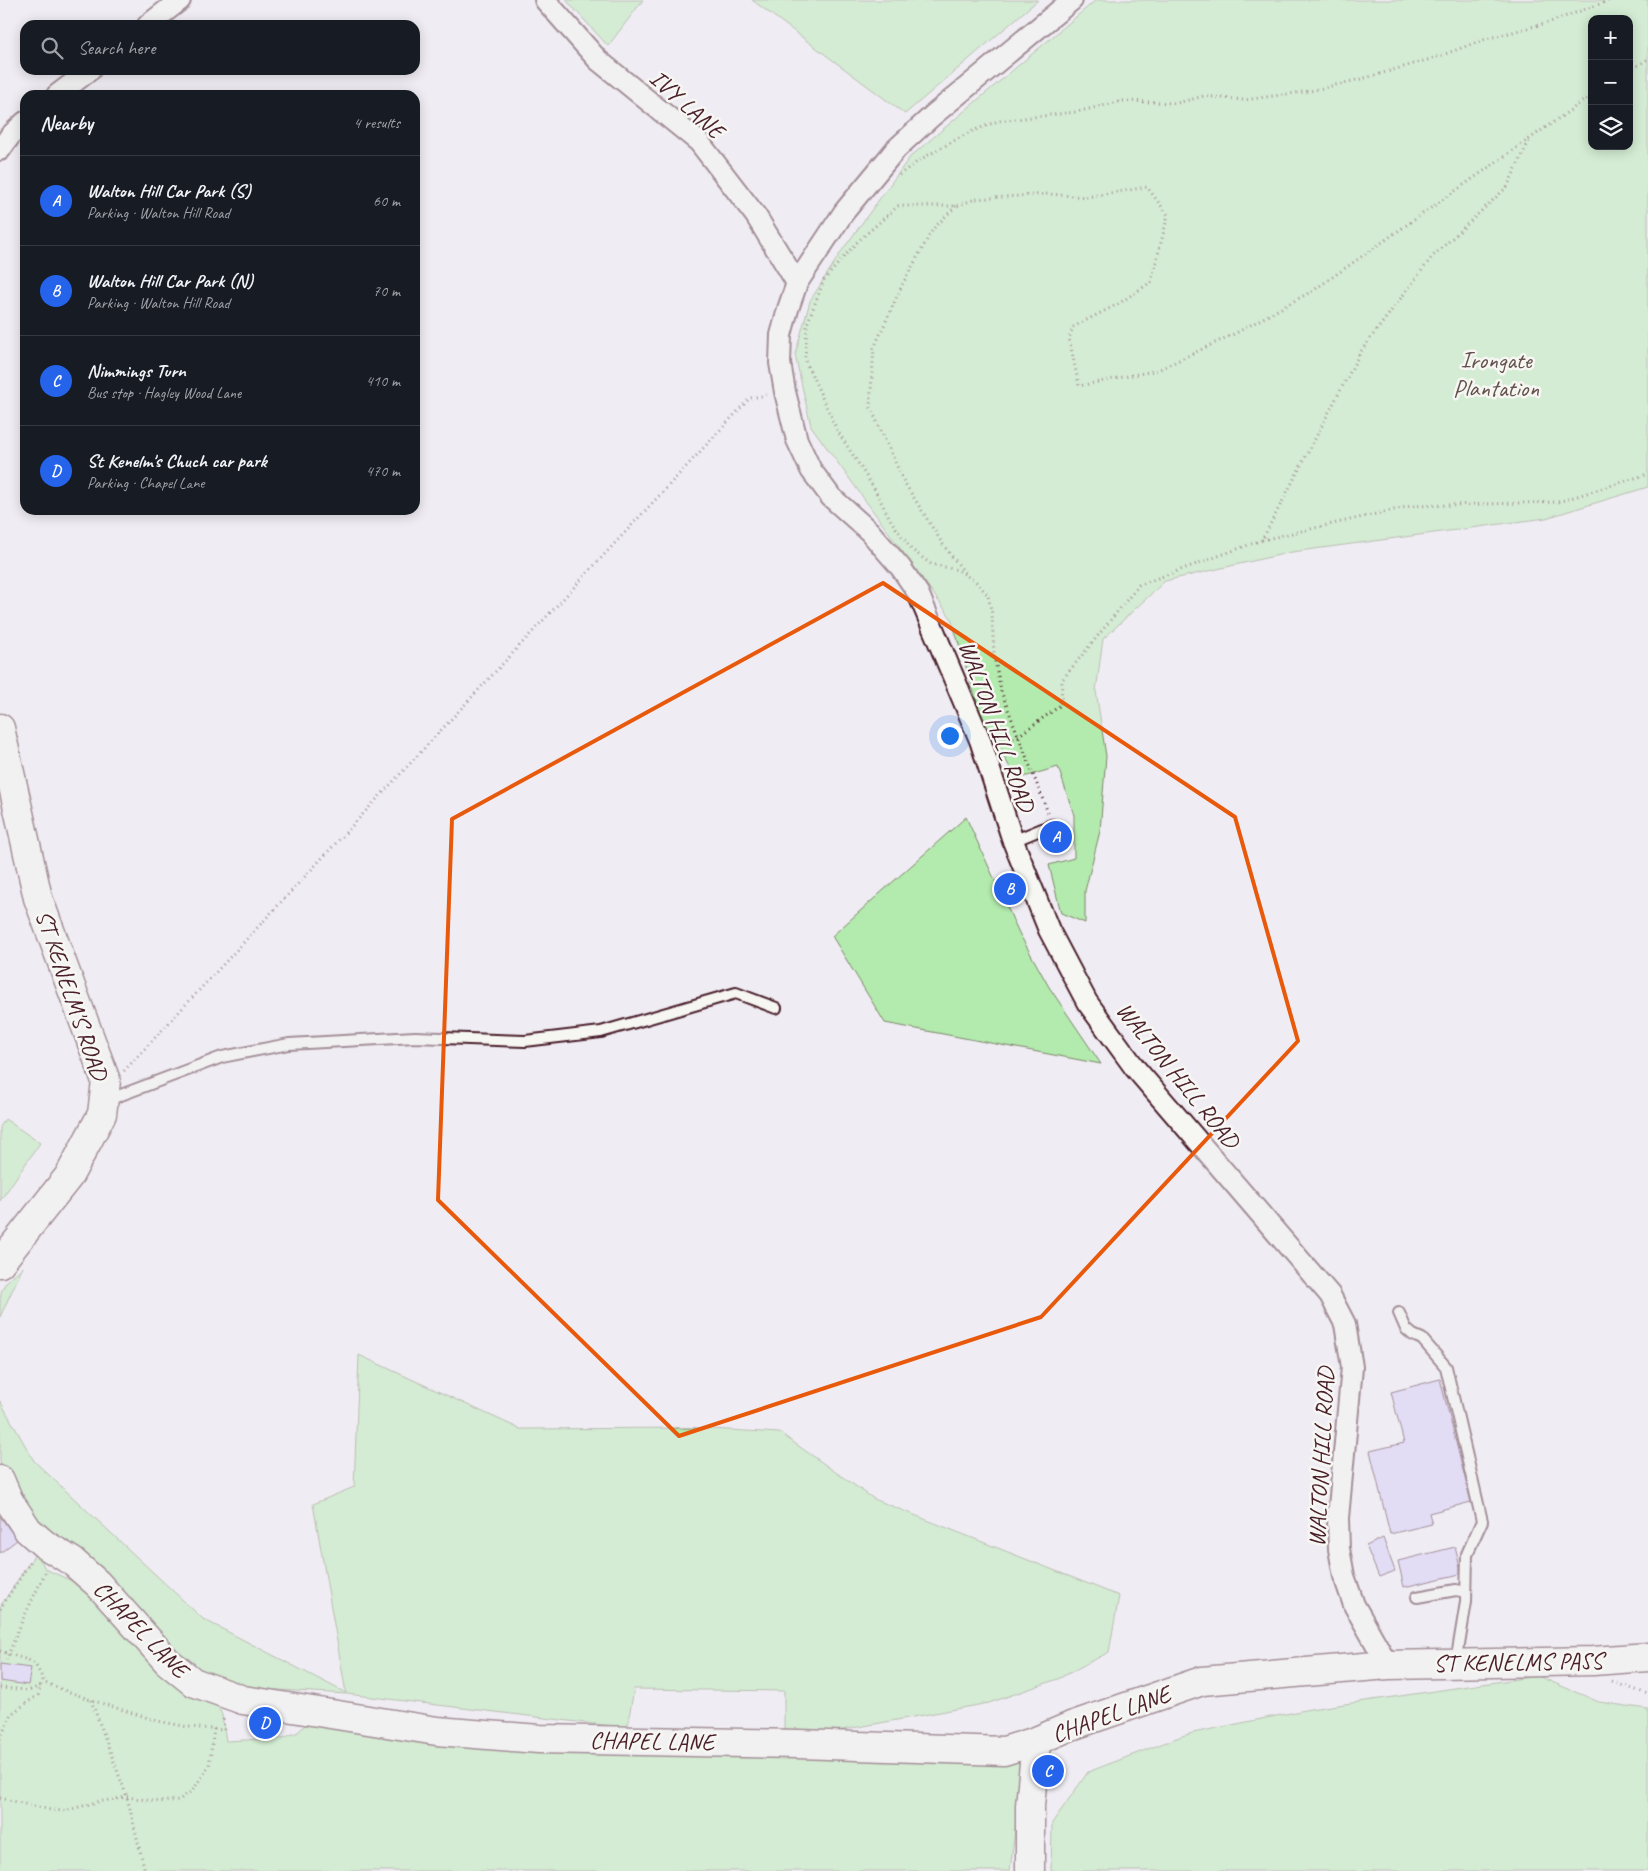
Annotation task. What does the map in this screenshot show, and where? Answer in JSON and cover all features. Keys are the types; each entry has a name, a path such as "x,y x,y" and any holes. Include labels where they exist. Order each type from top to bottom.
{"street":[{"path":"154,20 180,0"},
{"name":"IVY LANE","path":"545,0 598,60 699,142 756,216 797,283"},
{"name":"WALTON HILL ROAD","path":"1072,0 932,116 896,149 844,212 797,283 781,335 780,363 785,392 797,440 811,470 831,497 869,531 901,568 918,593 980,740 1013,841 1049,930 1087,1002 1135,1068 1330,1295 1345,1324 1352,1367 1338,1518 1339,1549 1344,1576 1354,1605 1388,1665"},
{"path":"64,90 83,75"},
{"path":"0,150 10,136 20,127"},
{"name":"ST KENELM'S ROAD","path":"0,728 38,898 105,1091 102,1114 69,1176 0,1263"},
{"name":"CHAPEL LANE","path":"0,1480 9,1501 28,1530 44,1544 73,1562 98,1584 167,1661 193,1682 243,1700 437,1731 539,1739 799,1744 1004,1751 1202,1681 1388,1665"},
{"name":"ST KENELMS PASS","path":"1388,1665 1593,1661 1648,1657"},
{"path":"1030,1871 1030,1806 1036,1741"}],"lane":[{"path":"1013,841 1052,825"},
{"path":"105,1091 222,1057 289,1044 415,1037 525,1040 601,1032 736,994 776,1008"},
{"path":"1399,1312 1406,1329 1422,1339 1446,1367 1482,1521 1467,1554 1466,1602 1456,1664"},
{"path":"1417,1597 1456,1590 1466,1592"}],"path":[{"path":"898,176 921,159 970,132 998,121 1076,112 1123,101 1177,103 1204,96 1244,100 1310,91 1369,77 1434,58 1486,39 1550,22 1611,0"},
{"path":"1633,68 1648,59"},
{"path":"1052,825 1001,691 994,656 992,614 988,595 976,582 958,570 931,564 911,549 891,521 875,490 837,430 805,360 806,324 824,280 856,244 898,206 956,206 975,199 1049,194 1086,197 1147,187 1168,215 1151,282 1118,304 1073,327 1069,338 1079,386 1158,370 1245,329 1314,290 1588,98"},
{"path":"1262,540 1361,351 1432,257 1507,187 1530,140"},
{"path":"956,206 933,229 902,285 874,348 870,406 904,482 944,546 967,576"},
{"path":"105,1091 750,398 785,392"},
{"path":"1018,736 1061,705 1062,680 1139,585 1262,540 1411,506 1558,502 1648,474"},
{"path":"0,1609 32,1559"},
{"path":"6,1660 42,1578"},
{"path":"0,1651 31,1662 36,1666 45,1683 91,1700 188,1727 224,1730 222,1715 216,1702 217,1690"},
{"path":"0,1739 11,1714 38,1695 42,1679"},
{"path":"0,1688 30,1690 40,1686"},
{"path":"91,1700 127,1797 145,1871"},
{"path":"0,1798 51,1810 65,1811 97,1802 127,1797 160,1802 179,1800 193,1790 209,1766 214,1729"}],"highlighted area":[{"path":"883,583 1235,817 1298,1041 1041,1317 679,1436 438,1200 452,819"}],"green space":[{"path":"566,0 643,0 608,46"},
{"path":"752,0 1038,0 905,114"},
{"name":"Irongate Plantation","path":"1096,0 1648,0 1648,487 1546,518 1292,552 1165,581 1103,639 1096,691 1106,756 1100,831 1085,891 1085,923 1061,913 1049,865 1074,858 1074,815 1058,767 1017,779 983,722 951,618 811,426 795,355 810,301 841,252 910,157"},
{"path":"966,817 1019,933 1049,987 1101,1064 885,1023 832,936"},
{"path":"5,1119 40,1143 0,1201 0,1127"},
{"path":"23,1267 0,1317 1,1292 6,1283"},
{"path":"359,1355 520,1429 694,1428 780,1433 874,1499 1119,1596 1109,1652 1058,1679 989,1703 826,1733 784,1729 784,1691 634,1689 627,1728 347,1694 229,1687 193,1672 14,1497 0,1462 0,1401 34,1461 203,1619 346,1693 313,1504 354,1487"},
{"path":"37,1551 45,1569 81,1585 216,1702 222,1715 226,1741 283,1738 298,1732 314,1716 1024,1756 1010,1871 0,1871 0,1607"},
{"path":"1538,1676 1599,1702 1648,1709 1648,1871 1051,1871 1052,1823 1088,1772 1193,1733 1310,1709"}],"building":[{"path":"1440,1379 1471,1502 1429,1513 1432,1524 1390,1534 1370,1451 1404,1443 1391,1392"},
{"path":"0,1516 17,1540 0,1553"},
{"path":"1383,1538 1395,1571 1379,1577 1366,1546"},
{"path":"1455,1547 1460,1574 1404,1587 1398,1561"},
{"path":"0,1664 31,1668 28,1685 0,1681"}],"place":[{"name":"Walton Hill Car Park (S)","path":"1056,837"},
{"name":"Walton Hill Car Park (N)","path":"1010,889"},
{"name":"St Kenelm's Chuch car park","path":"265,1723"},
{"name":"Nimmings Turn","path":"1048,1771"}]}
